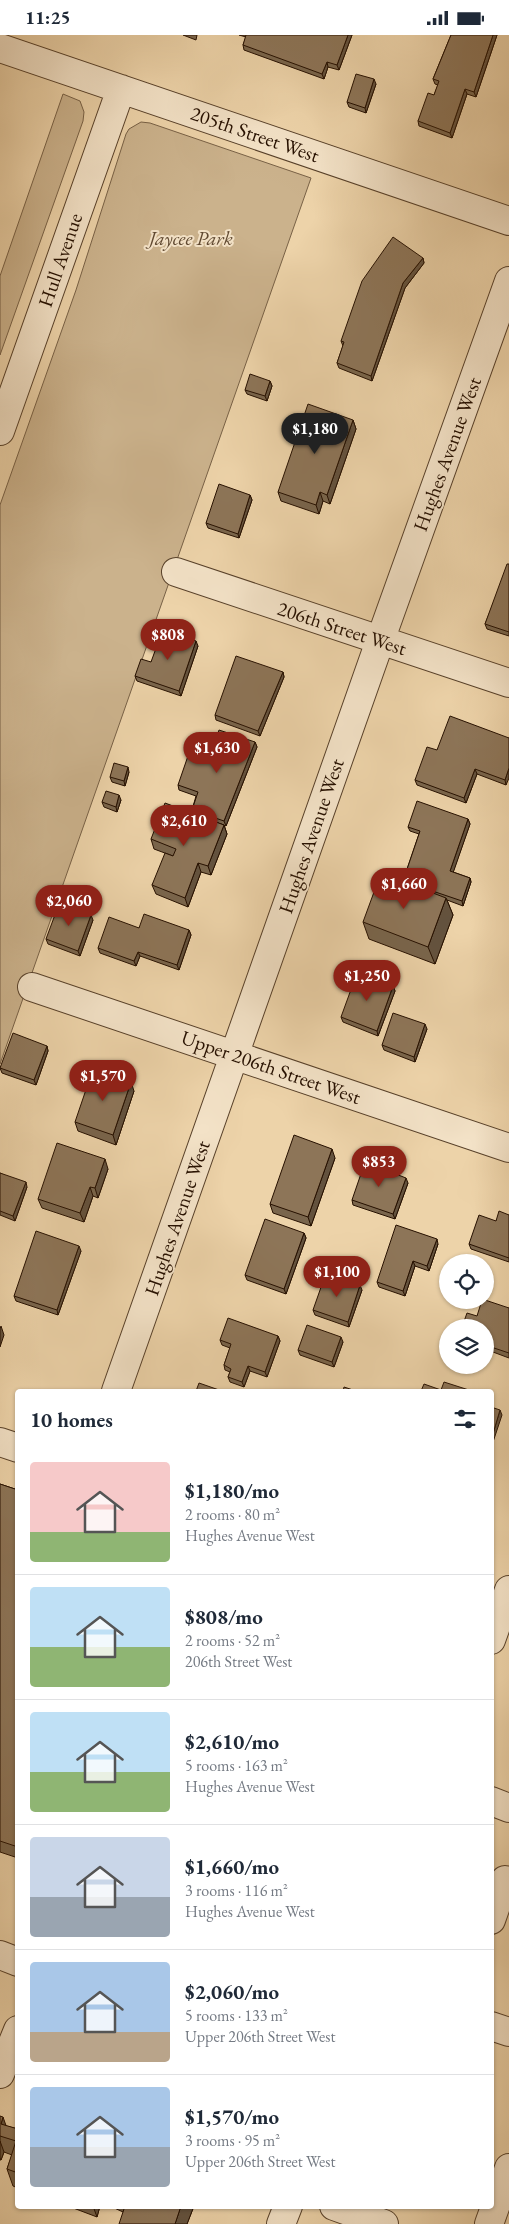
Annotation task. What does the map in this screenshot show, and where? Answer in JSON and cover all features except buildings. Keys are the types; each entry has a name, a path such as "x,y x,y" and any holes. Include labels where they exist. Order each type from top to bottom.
{"street":[{"name":"205th Street West","path":"0,48 509,221"},
{"name":"Hull Avenue","path":"0,431 121,89"},
{"name":"Hughes Avenue West","path":"117,1389 509,281"},
{"name":"206th Street West","path":"176,572 509,683"},
{"name":"Upper 206th Street West","path":"32,987 509,1148"},
{"path":"0,1442 15,1447"},
{"path":"494,1631 502,1608"},
{"path":"494,1802 509,1808"},
{"path":"494,1911 505,1880 509,1881"},
{"path":"0,1955 15,1961"},
{"path":"494,2027 509,2032"},
{"path":"0,2074 15,2037"},
{"path":"489,2224 509,2169"},
{"path":"281,2224 287,2209"},
{"path":"344,2209 379,2219"}],"green space":[{"path":"63,94 80,101 84,112 83,121 0,355 0,276"},
{"name":"Jaycee Park","path":"141,122 150,123 311,178 0,1064 0,505 76,290 126,134 129,129"}]}
